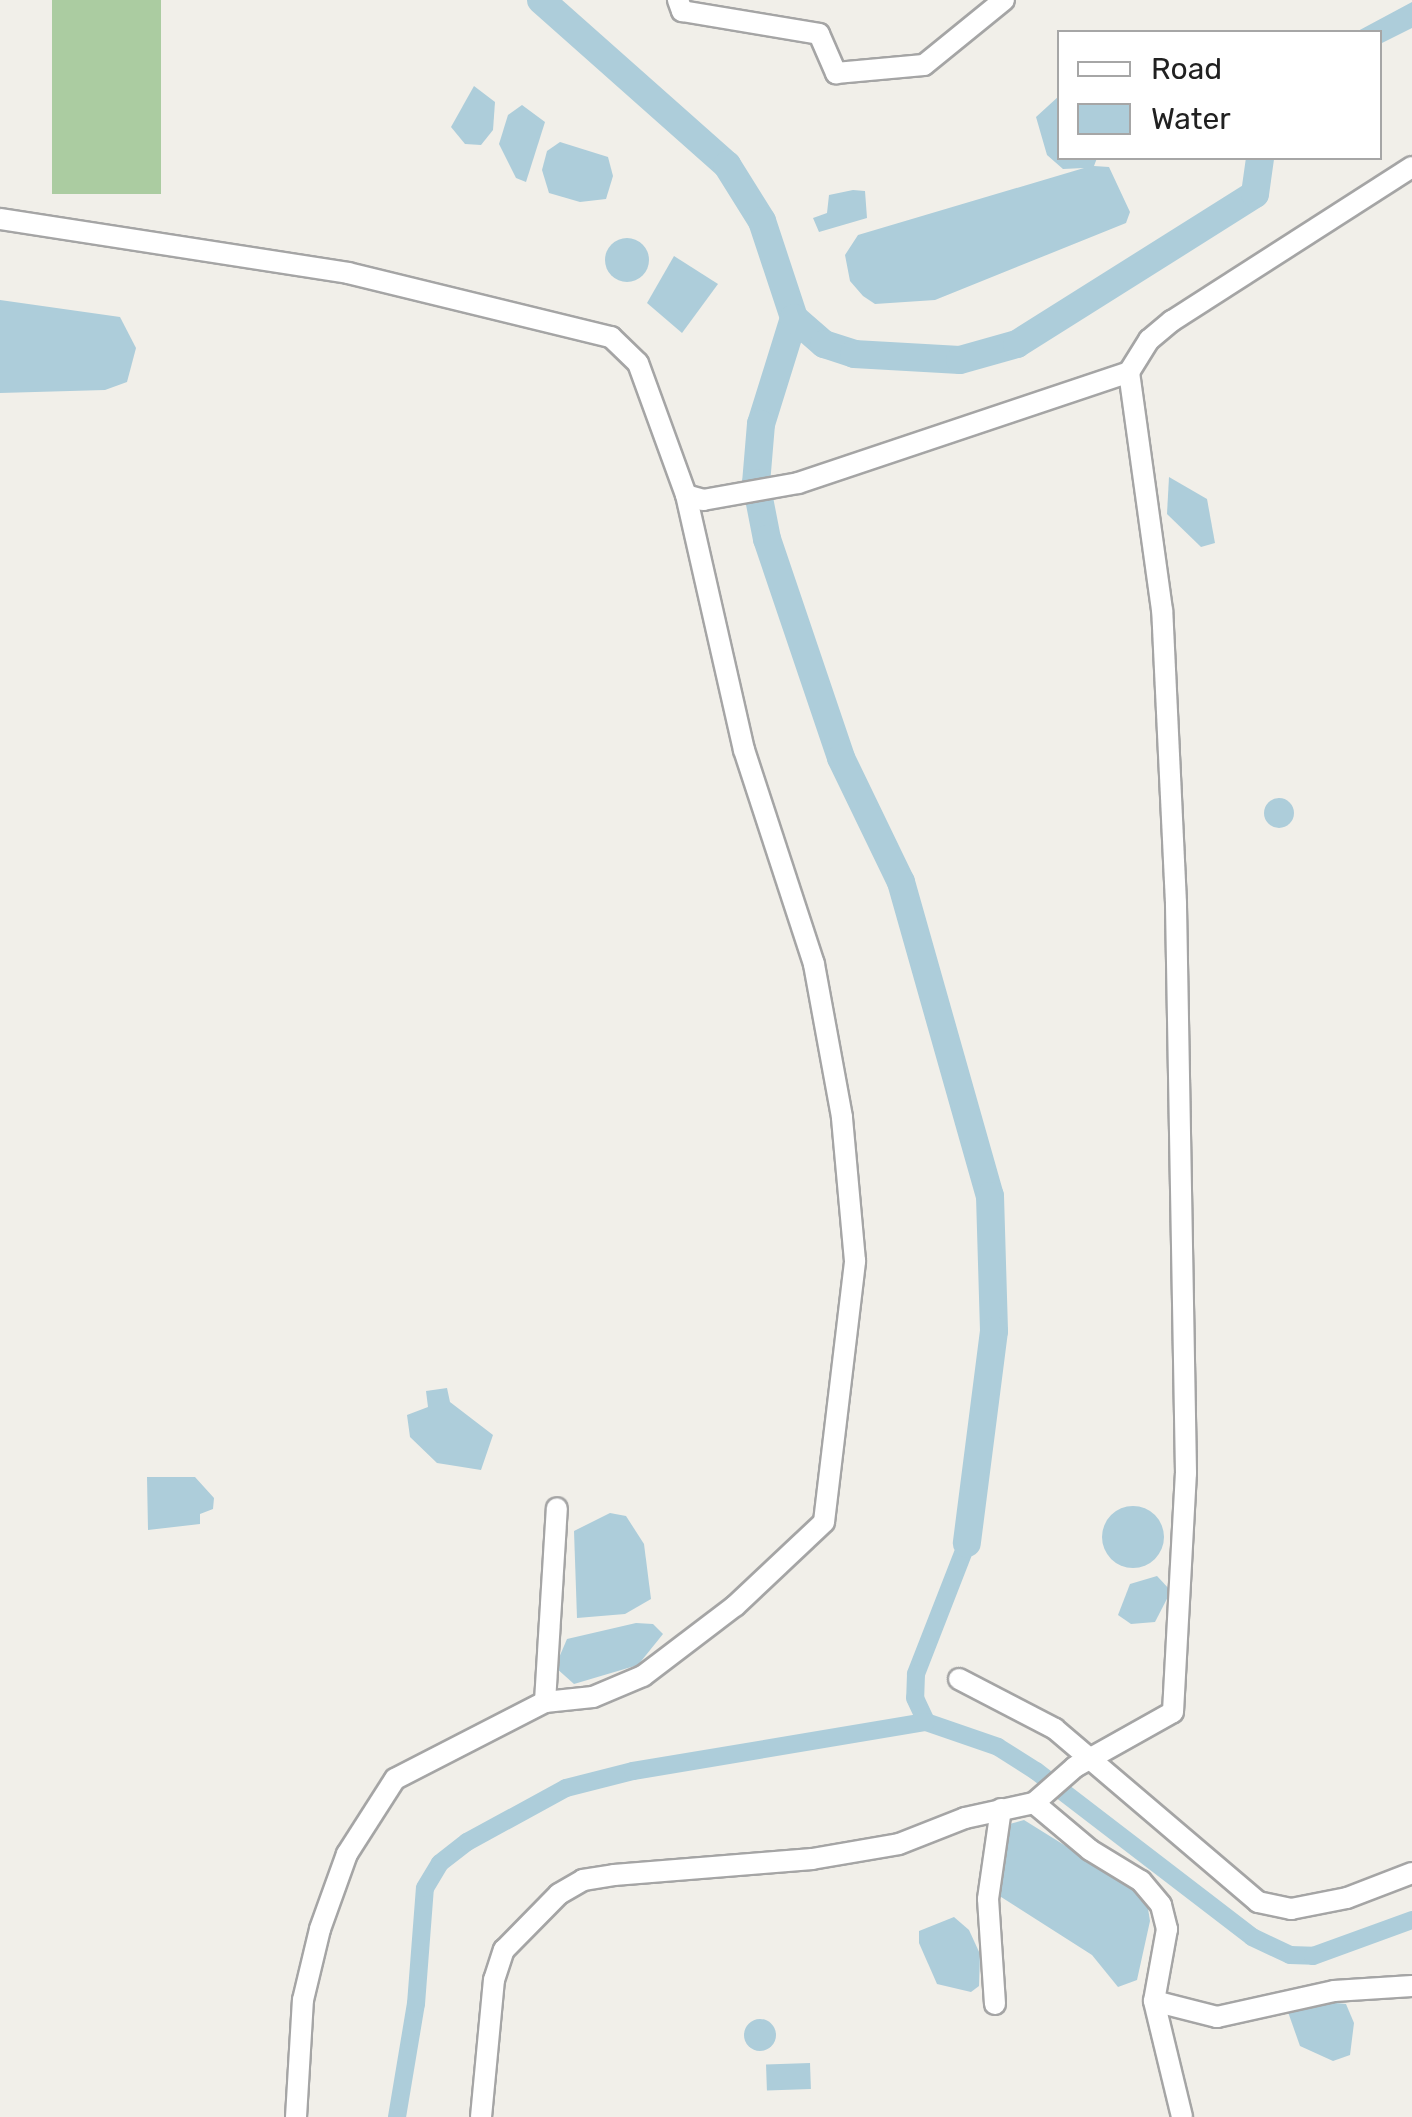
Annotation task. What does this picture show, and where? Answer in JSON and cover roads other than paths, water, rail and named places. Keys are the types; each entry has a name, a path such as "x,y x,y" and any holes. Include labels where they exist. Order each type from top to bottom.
{"street":[{"path":"678,0 682,12 819,34 836,72 924,65 1004,0"},
{"path":"686,495 718,498 798,482 1129,372 1172,321 1412,167"},
{"path":"0,219 348,273 611,338 638,363 686,495 744,750 814,964 842,1116 855,1261 824,1522 735,1606 643,1676 592,1697 544,1702 395,1779 347,1854 320,1930 303,2000 296,2117"},
{"path":"481,2117 494,1980 504,1950 558,1894 583,1880 614,1875 899,1844 1001,1808 1034,1803 1083,1765 1173,1712 1186,1473 1168,707 1149,494 1129,372"},
{"path":"544,1702 557,1508"},
{"path":"959,1679 1030,1712 1083,1765 1133,1790 1258,1902 1291,1909 1347,1898 1412,1873"},
{"path":"1034,1803 1090,1850 1140,1881 1161,1904 1166,1929 1154,2001 1182,2117"},
{"path":"995,2004 988,1900 1001,1808"},
{"path":"1154,2001 1217,2016 1334,1991 1412,1986"}],"water":[{"path":"1412,2 1412,28 1382,43 1382,30 1360,30"},
{"path":"474,86 495,102 493,130 481,145 465,144 451,127"},
{"path":"1057,98 1057,160 1096,160 1094,166 1109,167 1130,212 1126,223 935,300 875,304 863,296 850,281 845,255 858,235 1084,168 1063,169 1047,155 1036,117"},
{"path":"522,105 545,122 526,182 516,178 499,144 508,115"},
{"path":"560,142 608,157 613,176 606,199 580,202 549,193 542,170 547,151"},
{"path":"865,191 867,218 819,232 813,218 827,213 829,195"},
{"path":"627,238 642,245 649,260 642,275 627,282 612,275 605,260 612,245"},
{"path":"674,256 718,284 682,333 647,303"},
{"path":"0,300 120,317 136,348 127,382 105,390 0,393"},
{"path":"1169,477 1207,499 1215,543 1201,547 1167,514"},
{"path":"1279,798 1290,802 1294,813 1290,824 1279,828 1268,824 1264,813 1268,802"},
{"path":"447,1388 450,1402 493,1435 481,1470 437,1463 410,1437 407,1415 428,1407 426,1391"},
{"path":"147,1477 195,1477 214,1498 213,1509 200,1514 200,1524 148,1530"},
{"path":"1133,1506 1155,1515 1164,1537 1155,1559 1133,1568 1111,1559 1102,1537 1111,1515"},
{"path":"610,1513 626,1516 644,1544 651,1599 625,1614 577,1618 574,1531"},
{"path":"1157,1576 1171,1591 1155,1622 1131,1624 1118,1615 1130,1584"},
{"path":"636,1623 653,1624 663,1634 638,1665 574,1684 555,1667 567,1639"},
{"path":"1024,1820 1146,1896 1150,1921 1137,1980 1118,1987 1092,1955 998,1895 1002,1826"},
{"path":"954,1917 969,1930 980,1954 979,1986 971,1992 937,1984 919,1943 919,1931"},
{"path":"1318,2001 1346,2004 1354,2023 1350,2055 1333,2061 1300,2046 1288,2012"},
{"path":"760,2019 771,2024 776,2035 771,2046 760,2051 749,2046 744,2035 749,2024"},
{"path":"810,2063 811,2089 767,2091 766,2065"}],"waterway":[{"path":"541,0 727,165 762,221 794,318 761,424 756,483 767,539 841,758 901,882 990,1196 994,1331 967,1543"},
{"path":"794,318 824,344 854,354 960,360 1017,344 1255,194 1260,160"},
{"path":"967,1543 916,1674 915,1698 926,1722 998,1747 1036,1771 1252,1937 1290,1955 1313,1956 1412,1920"},
{"path":"397,2117 416,2004 425,1888 440,1863 467,1842 566,1788 633,1771 926,1722"}]}
